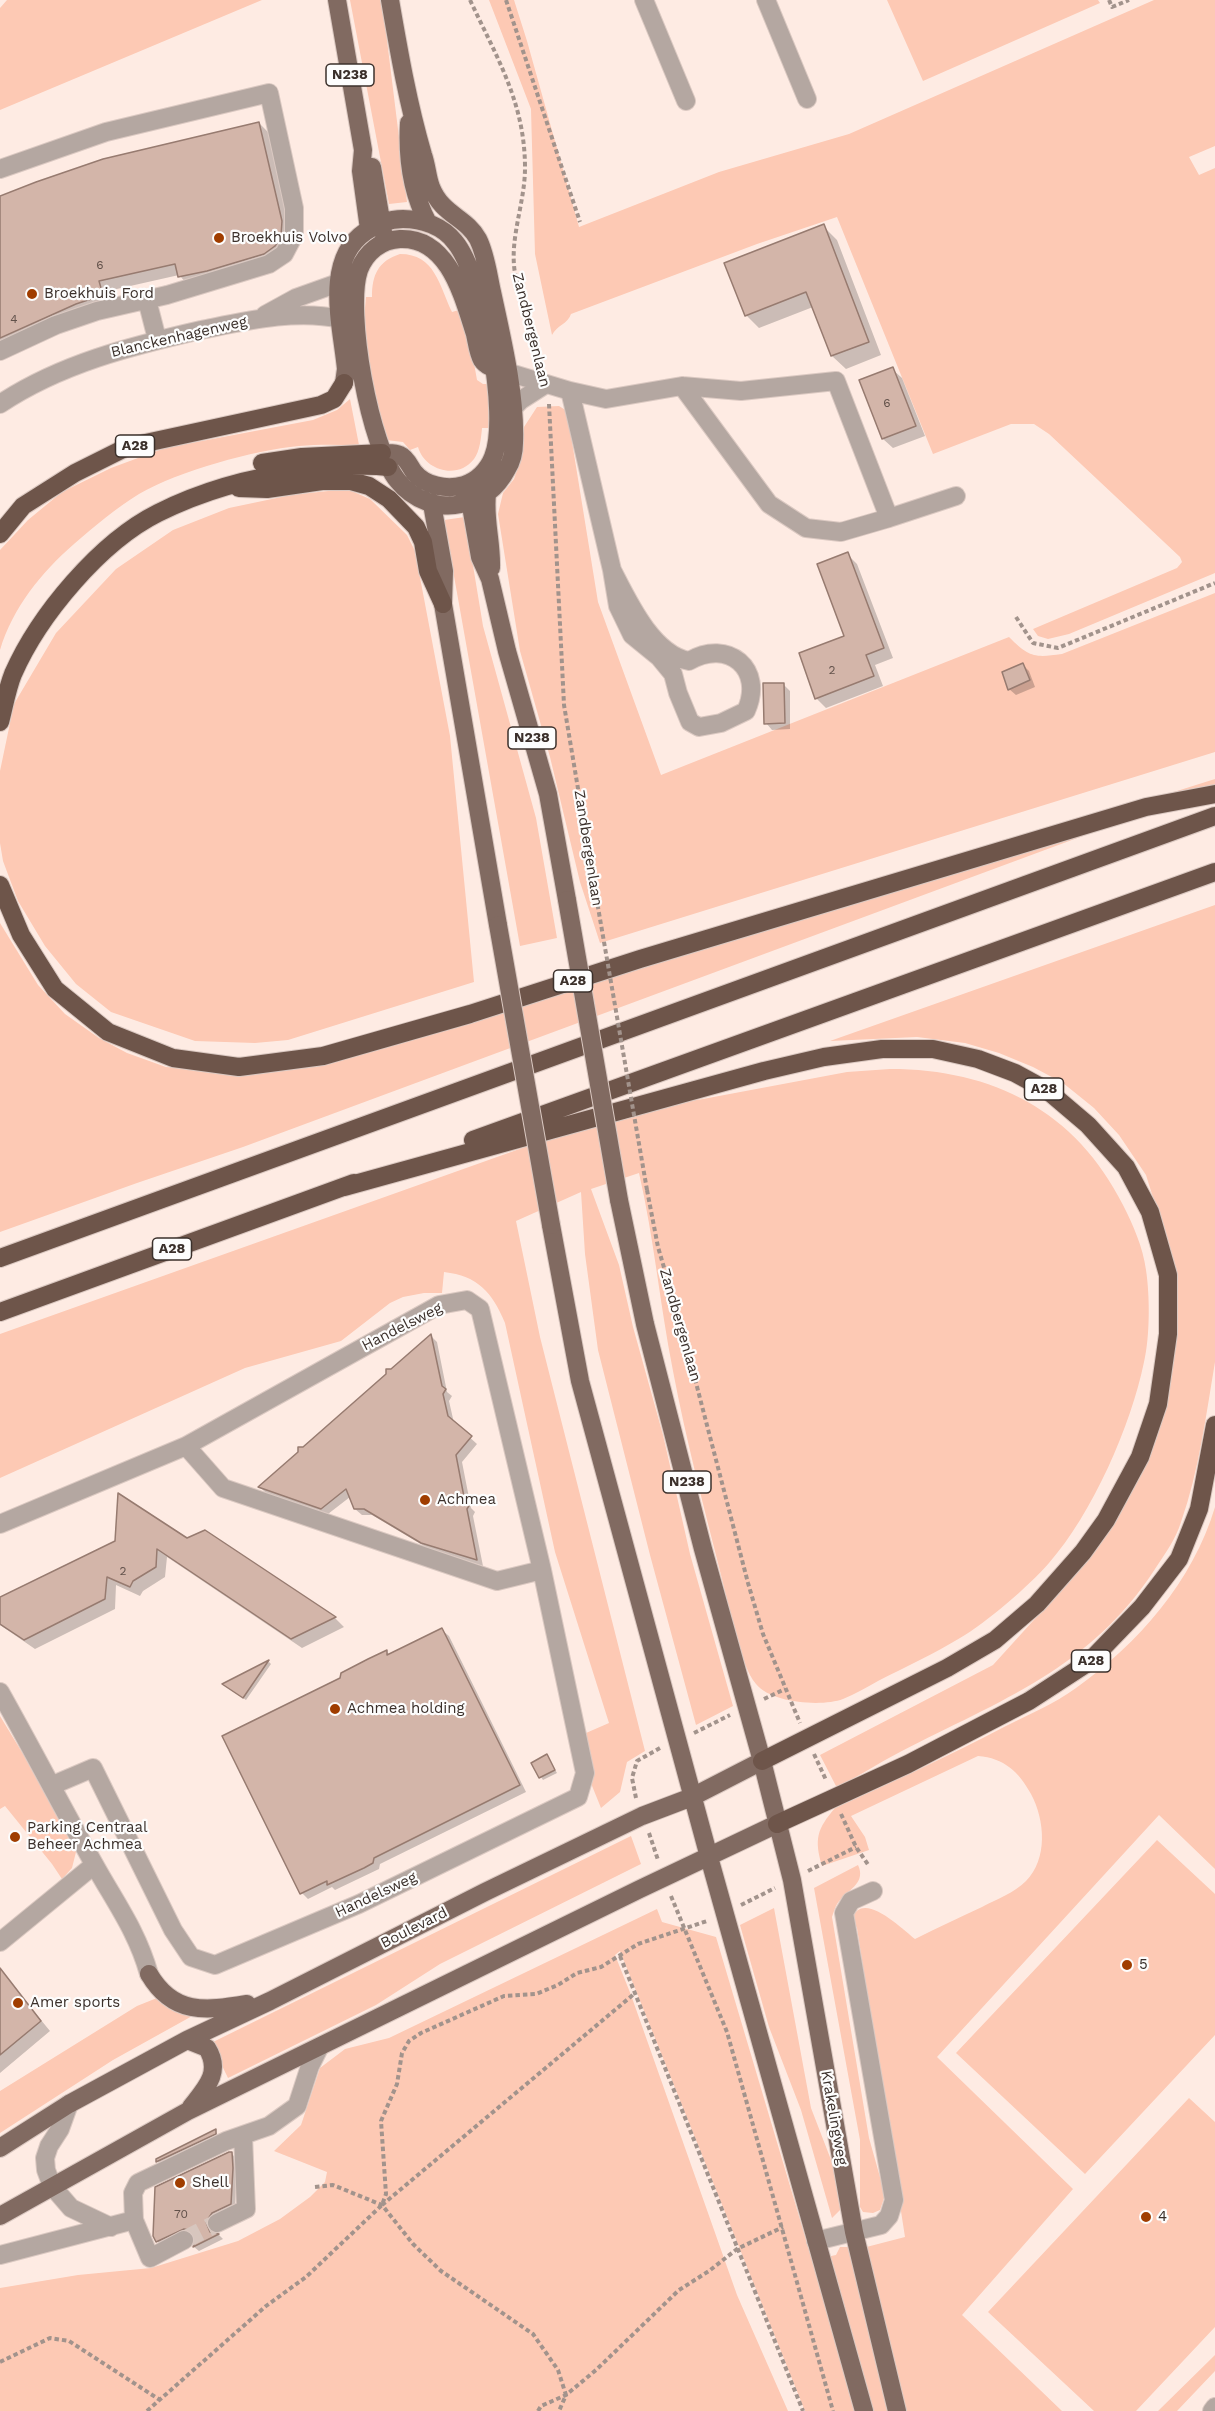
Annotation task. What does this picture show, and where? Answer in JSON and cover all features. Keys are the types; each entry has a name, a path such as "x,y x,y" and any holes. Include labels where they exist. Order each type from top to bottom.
{"highway":[{"name":"A28","path":"0,534 23,506 75,473 127,447 321,405 334,399 344,382"},
{"path":"0,722 13,675 36,633 73,582 132,530 156,514 222,488 267,475 385,460"},
{"path":"222,488 267,489 322,481 351,481 369,486 389,499 416,527 423,542 428,571 443,604"},
{"name":"A28","path":"0,885 21,935 55,989 108,1032 172,1058 239,1067 323,1056 470,1014 640,959 1146,807 1215,794"},
{"path":"0,1258 1215,816"},
{"name":"A28","path":"0,1312 1215,872"},
{"name":"A28","path":"344,1187 764,1071 824,1057 882,1050 933,1050 978,1059 1015,1073 1048,1091 1088,1125 1126,1167 1150,1212 1168,1275 1168,1335 1158,1404 1140,1457 1106,1520 1083,1552 1037,1604 995,1640 947,1668 762,1761"},
{"name":"A28","path":"777,1824 908,1764 1029,1701 1089,1662 1142,1607 1179,1559 1199,1509 1215,1425"}],"main road":[{"name":"N238","path":"337,0 363,150 362,171 376,225 384,242"},
{"path":"385,460 393,452 401,455 418,477 435,486 458,486 472,481 489,465 496,447 500,370 496,312 482,248 470,229 439,203 430,183 410,110 390,0"},
{"path":"410,110 409,159 416,195 428,223"},
{"path":"401,219 428,223 438,227 454,240 466,262 513,409 513,456 501,481 479,498 457,505 432,504 412,494 398,482 385,460 338,284 340,269 350,247 376,225 401,219"},
{"path":"344,382 348,319 360,268 369,254 384,242 404,239 415,240 433,248 440,254 463,299 481,359 485,364 500,370"},
{"name":"N238","path":"472,481 479,498"},
{"name":"Zandbergenlaan","path":"479,498 480,557 490,579 507,651 548,794 619,1200 645,1324 777,1824"},
{"path":"432,504 444,571 443,604 580,1381 692,1797 864,2411"},
{"name":"Boulevard","path":"0,2148 69,2104 188,2040 495,1887 642,1816 692,1797 762,1761"},
{"path":"0,2216 188,2111 777,1824"},
{"name":"Krakelingweg","path":"777,1824 792,1880 854,2232 897,2411"},
{"path":"149,1974 158,1989 168,1999 184,2006 220,2009 270,2001"},
{"path":"188,2040 207,2048 214,2063 212,2080 188,2111"}],"street":[{"path":"644,0 686,101"},
{"path":"766,0 807,99"},
{"path":"0,169 106,132 269,93 294,208 294,235 284,254 268,264 147,300 97,311 56,325 0,351"},
{"name":"Blanckenhagenweg","path":"261,318 296,298 338,284"},
{"path":"147,300 157,339"},
{"name":"Blanckenhagenweg","path":"0,404 19,392 113,351 157,339 261,318 320,316 348,319"},
{"path":"500,370 606,399 682,387 741,391 836,381 889,518"},
{"path":"513,409 521,400 546,384"},
{"path":"682,387 769,504 806,528 841,532 956,496"},
{"path":"570,391 612,570 618,606 632,635 659,657 674,674 678,693 690,722 699,727 721,723 746,711 753,696 751,678 741,664 725,653 703,653 689,662 676,659 647,631 631,607 612,570"},
{"name":"Handelsweg","path":"0,1524 186,1446 439,1305 467,1300 480,1310 542,1570 585,1773 578,1797 359,1904 215,1965 191,1957 173,1930 93,1768 53,1785"},
{"path":"186,1446 223,1488 497,1581 542,1570"},
{"path":"0,1692 53,1785 94,1865 123,1910 136,1937 149,1974"},
{"path":"0,1942 94,1865"},
{"path":"816,2241 881,2224 889,2216 894,2200 844,1913 851,1901 873,1891"},
{"path":"184,2240 150,2258 134,2220 133,2193 138,2183 226,2140 269,2126 297,2106 310,2066 319,2048"},
{"path":"69,2104 60,2129 49,2146 45,2158 52,2186 71,2208 111,2227"},
{"path":"217,2223 246,2209 243,2135"},
{"path":"0,2255 134,2220"},
{"path":"1212,2411 1215,2407"}],"path":[{"name":"Zandbergenlaan","path":"470,0 515,98 523,129 525,171 515,247 515,272 538,349 551,419 564,705 658,1247 763,1634 807,1740 856,1847 869,1866"},
{"path":"506,0 580,222"},
{"path":"1109,0 1112,7 1129,0"},
{"path":"1016,617 1034,642 1058,648 1215,583"},
{"path":"382,2205 386,2194 381,2121 397,2084 402,2053 409,2041 421,2033 504,1996 536,1994 558,1985 577,1973 601,1967 638,1944 684,1930 724,1913 856,1847"},
{"path":"684,1930 727,2032 833,2411"},
{"path":"620,1956 803,2411"},
{"path":"147,2411 266,2306 306,2277 382,2205 634,1994"},
{"path":"315,2187 333,2185 382,2205 413,2244 441,2271 533,2334 558,2370 566,2395 559,2411"},
{"path":"538,2411 541,2406 566,2395 596,2370 679,2290 709,2271 737,2248 783,2227"},
{"path":"0,2362 50,2338 69,2341 159,2400"}],"shaded area":[{"path":"7,0 262,0 0,110 0,8"},
{"path":"350,0 382,0 407,202 389,204"},
{"path":"489,0 514,0 579,227 719,172 849,134 1154,0 1215,0 1215,146 1189,157 1199,175 1215,168 1215,573 1069,634 1048,639 1038,636 1033,629 1177,568 1182,562 1180,557 1049,434 1034,424 1011,424 933,454 837,217 757,244 571,314 552,335 535,254 531,109"},
{"path":"887,0 1098,0 1100,3 923,81"},
{"path":"400,254 412,255 421,259 434,273 452,312 459,310 472,352 477,380 488,384 489,428 482,428 479,448 474,459 459,469 451,471 435,467 427,462 418,447 410,450 403,442 386,440 369,383 364,319 366,297 372,297 373,282 381,265"},
{"path":"350,399 359,445 299,446 239,457 175,477 156,485 122,505 50,567 20,605 0,650 0,550 28,520 62,492 111,468 165,448 313,420 337,410"},
{"path":"559,406 567,411 598,602 661,775 1009,637 1022,649 1038,656 1062,654 1215,593 1215,752 600,943 580,882 550,757 520,651 498,514 503,493 514,479 523,453 524,427 537,407"},
{"path":"347,489 370,499 407,535 415,551 450,736 474,982 288,1040 255,1043 195,1041 111,1012 76,984 45,946 18,901 3,861 0,843 0,771 14,704 56,633 116,569 173,530 229,508 291,495"},
{"path":"465,517 483,626 536,818 557,938 520,946 444,520"},
{"path":"1215,779 1215,787 243,1147 0,1232 0,923 38,985 65,1014 99,1038 127,1053 166,1067 201,1070 380,1042"},
{"path":"1215,905 1215,1362 1197,1463 1179,1528 1155,1569 1130,1603 1102,1632 1072,1657 1008,1698 900,1752 837,1788 820,1755 993,1665 1071,1579 1158,1411 1161,1223 1146,1175 1119,1135 1094,1108 1063,1083 999,1053 965,1043 917,1037 830,1041"},
{"path":"890,1069 928,1071 963,1077 997,1087 1028,1102 1056,1121 1081,1144 1104,1172 1137,1236 1145,1261 1149,1304 1148,1329 1146,1352 1138,1387 1120,1441 1095,1495 1065,1543 1049,1563 1007,1604 970,1631 940,1650 843,1699 810,1703 773,1695 756,1684 744,1662 684,1422 668,1346 639,1173 591,1189 619,1265 633,1327 663,1435 690,1554 733,1706 696,1725 598,1350 585,1254 581,1192 516,1221 540,1337 645,1751 627,1762 620,1792 601,1808 584,1766 586,1733 609,1723 555,1552 505,1323 489,1294 466,1277 444,1272 442,1293 424,1293 403,1297 390,1303 341,1341 245,1368 0,1478 0,1334 629,1110 703,1099 847,1072"},
{"path":"1215,1507 1215,1869 1159,1815 937,2057 1073,2189 962,2315 1062,2411 805,2411 620,1951 615,1955 737,2295 788,2411 0,2411 0,2288 78,2275 151,2268 238,2241 280,2219 310,2197 325,2182 327,2172 274,2151 301,2125 320,2068 345,2049 389,2038 657,1909 662,1922 716,1937 812,2260 836,2255 840,2247 850,2247 851,2251 905,2237 857,1928 852,1919 857,1911 864,1908 873,1910 892,1920 915,1939 1011,1892 1026,1881 1038,1862 1042,1839 1039,1815 1031,1794 1016,1773 1003,1763 978,1756 851,1816 865,1837 869,1850 822,1866 818,1848 821,1828 835,1808 1041,1709 1068,1694 1099,1671 1141,1631 1178,1585 1193,1560"},
{"path":"0,1716 76,1852 72,1868 62,1879 5,1806 0,1809"},
{"path":"631,1836 641,1864 440,1964 376,2005 228,2078 211,2043"},
{"name":"5","path":"1157,1840 1215,1894 1215,2035 1085,2174 956,2053"},
{"path":"858,1865 860,1876 858,1881 839,1902 832,1917 869,2138 885,2195 880,2210 873,2213 863,2212 860,2207 860,2140 814,1888"},
{"path":"774,1908 811,2108 838,2178 843,2207 832,2218 801,2110 769,2027 740,1925"},
{"path":"157,1998 173,2011 194,2015 113,2060 0,2133 0,2091 137,2006"},
{"name":"4","path":"1189,2098 1215,2122 1215,2327 1136,2411 1094,2411 988,2312"},
{"path":"1215,2355 1215,2371 1177,2411 1158,2411"}],"building":[{"path":"259,122 282,221 281,236 275,246 264,254 178,277 175,264 99,281 103,295 76,304 0,338 0,196 103,159"},
{"path":"824,224 869,342 831,356 806,292 745,316 724,263"},
{"path":"893,367 916,426 882,439 859,380"},
{"path":"848,552 884,648 866,655 874,676 815,699 799,653 844,636 817,564"},
{"path":"1023,663 1030,680 1008,690 1002,672"},
{"path":"763,683 784,683 785,723 764,724"},
{"path":"431,1334 442,1386 446,1389 443,1394 448,1416 472,1436 456,1455 465,1502 470,1504 467,1509 477,1560 421,1543 364,1509 354,1509 346,1489 321,1509 258,1487 298,1452 298,1447 303,1447 386,1374 386,1369 391,1369"},
{"path":"118,1493 187,1538 205,1530 336,1617 291,1639 157,1549 156,1567 133,1581 130,1587 107,1577 105,1599 24,1640 0,1624 0,1597 115,1541"},
{"path":"442,1628 520,1785 374,1858 373,1863 364,1868 327,1885 327,1881 300,1894 222,1736 340,1678 341,1673 368,1659 387,1650 387,1655"},
{"path":"269,1660 243,1698 222,1684"},
{"path":"547,1754 555,1770 539,1778 531,1763"},
{"path":"0,1968 41,2021 0,2055"},
{"path":"216,2129 216,2134 156,2162 156,2159"},
{"path":"232,2152 233,2168 231,2204 212,2213 206,2222 210,2232 219,2234 193,2247 194,2235 184,2229 156,2242 153,2236 155,2187"}],"tunnel":[{"path":"184,2240 217,2223"}],"place":[{"name":"Broekhuis Volvo","path":"219,238"},
{"name":"Broekhuis Ford","path":"32,294"},
{"name":"Achmea","path":"425,1500"},
{"name":"Achmea holding","path":"335,1709"},
{"name":"Parking Centraal Beheer Achmea","path":"15,1837"},
{"name":"5","path":"1127,1965"},
{"name":"Amer sports","path":"18,2003"},
{"name":"Shell","path":"180,2183"},
{"name":"4","path":"1146,2217"}]}
